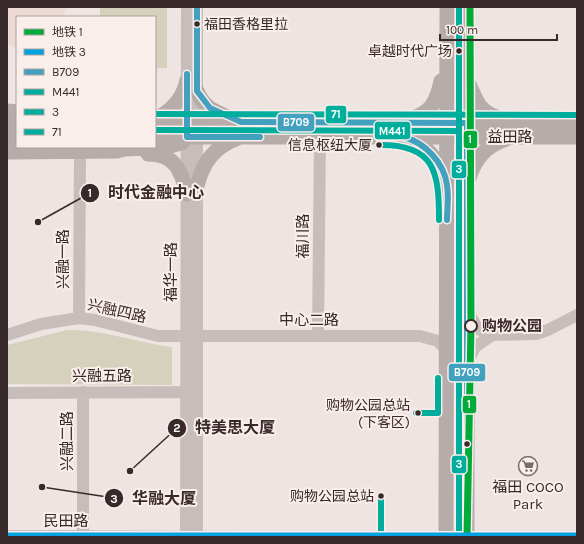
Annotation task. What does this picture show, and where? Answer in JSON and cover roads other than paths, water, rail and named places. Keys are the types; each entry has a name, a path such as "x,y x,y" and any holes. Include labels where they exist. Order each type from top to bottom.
{"main road":[{"path":"446,537 447,7"},
{"path":"467,7 467,537"},
{"path":"446,184 443,172 431,154 401,130 421,116 435,102 447,53"},
{"path":"467,79 476,101 486,112 513,130 482,153 472,170 467,190"},
{"path":"7,152 116,152 123,148 134,154 159,154 172,161 192,190 206,161 216,150 242,130 209,109 192,86 185,90 175,105 156,118"},
{"name":"益田路","path":"156,122 191,132"},
{"name":"益田路","path":"156,137 191,132 242,130 513,130 577,123"},
{"name":"益田路","path":"242,130 320,137 401,130"},
{"name":"益田路","path":"513,130 577,137"},
{"path":"156,147 167,147 191,132"}],"street":[{"name":"福华一路","path":"187,7 192,86"},
{"name":"福华一路","path":"197,7 192,86 191,132 192,392 197,537"},
{"name":"福川路","path":"318,336 320,137"},
{"name":"兴融一路","path":"79,318 80,151"},
{"name":"中心二路","path":"192,336 420,336 428,335 437,329 444,319 447,309"},
{"path":"468,312 478,329 492,335 536,334 548,330 577,315"},
{"name":"兴融四路","path":"7,335 41,324 79,318 103,322 153,336 192,336"},
{"path":"467,362 475,347 492,335"},
{"name":"中心二路","path":"420,336 438,341 446,350"},
{"name":"兴融二路","path":"83,392 84,537"},
{"name":"福华一路","path":"186,537 192,392"},
{"name":"兴融五路","path":"7,393 192,392"},
{"name":"民田路","path":"7,536 245,537"}],"metro line":[{"name":"1","path":"467,537 471,325 470,7"},
{"name":"3","path":"7,536 577,536"}],"place":[{"name":"福田香格里拉","path":"197,24"},
{"name":"卓越时代广场","path":"459,51"},
{"name":"信息枢纽大厦","path":"379,145"},
{"name":"时代金融中心","path":"38,222"},
{"name":"购物公园","path":"471,326"},
{"name":"购物公园总站 (下客区)","path":"418,413"},
{"name":"福田 COCO Park","path":"528,466"},
{"name":"特美思大厦","path":"130,471"},
{"name":"华融大厦","path":"42,487"},
{"name":"购物公园总站","path":"381,496"}]}
